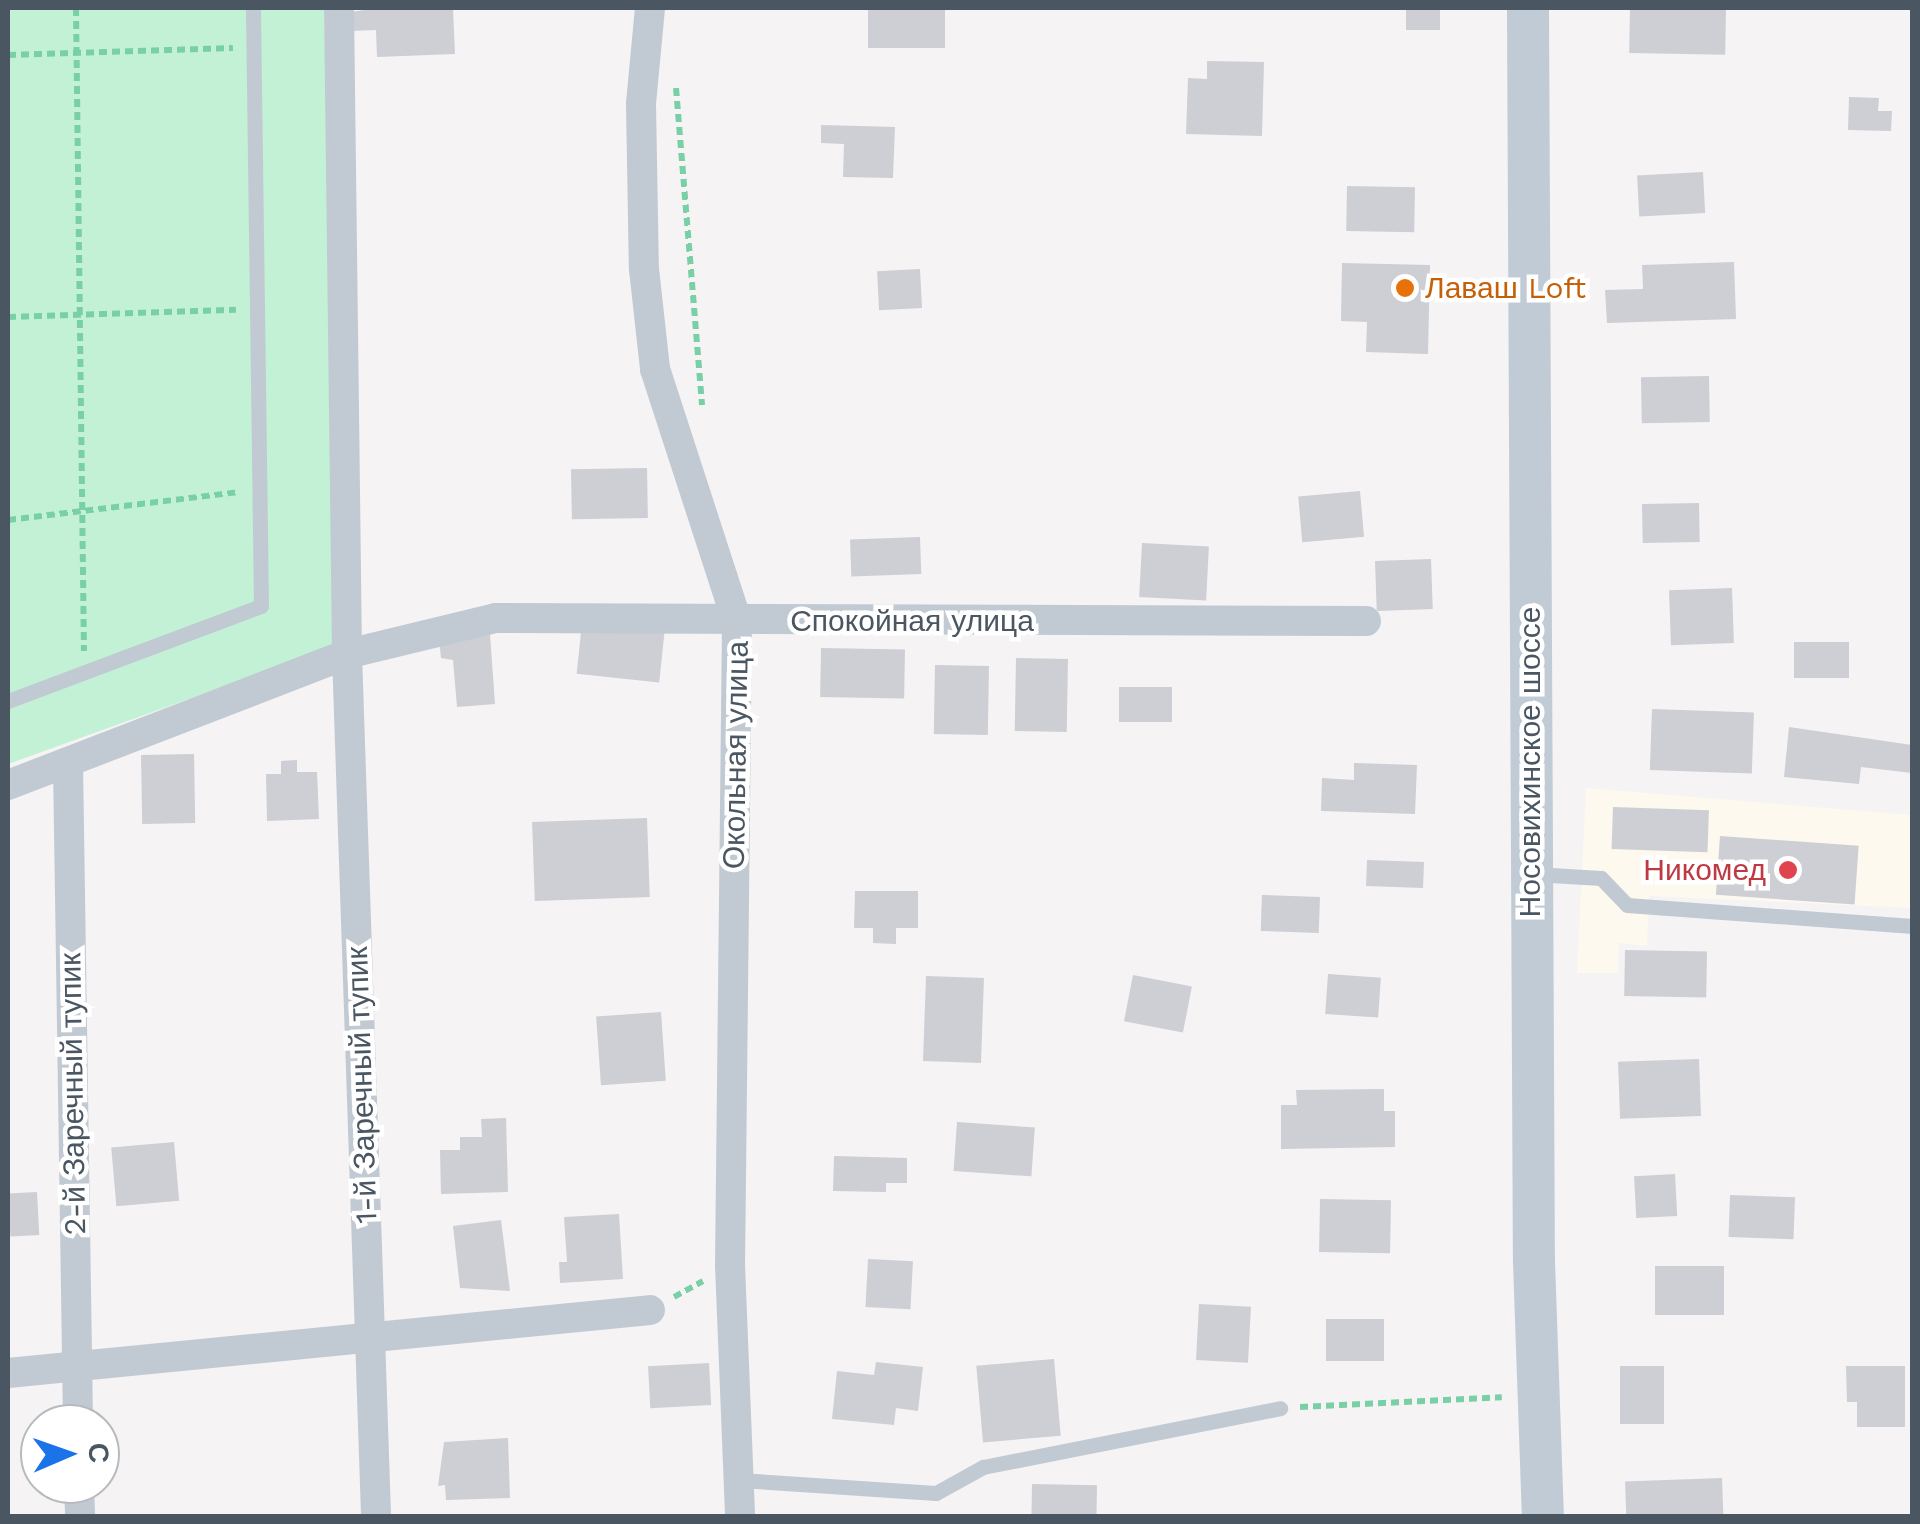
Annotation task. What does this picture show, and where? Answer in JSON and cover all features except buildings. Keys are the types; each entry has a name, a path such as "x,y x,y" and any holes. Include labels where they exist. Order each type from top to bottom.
{"main road":[{"name":"Носовихинское шоссе","path":"1528,8 1530,873 1543,1516"}],"street":[{"name":"1-й Заречный тупик","path":"339,8 348,654 376,1516"},
{"name":"Окольная улица","path":"650,8 642,104 643,232 655,369 737,622 730,1265 740,1516"},
{"name":"Спокойная улица","path":"8,785 348,654 496,618 737,622 1366,621"},
{"name":"2-й Заречный тупик","path":"68,764 78,1404"},
{"path":"8,1374 650,1310"}],"lane":[{"path":"8,701 260,606 253,8"},
{"path":"1530,873 1602,878 1627,906 1905,926 1897,907"},
{"path":"740,1480 936,1493 983,1467 1280,1408"}],"path":[{"path":"76,8 84,672"},
{"path":"8,55 254,48"},
{"path":"675,73 702,410"},
{"path":"8,317 257,310"},
{"path":"8,520 259,490"},
{"path":"650,1310 730,1265"},
{"path":"1280,1408 1538,1396"}],"shaded area":[{"path":"1586,788 1912,815 1912,908 1649,896 1647,946 1619,943 1618,973 1577,973"}],"green space":[{"path":"8,8 324,8 339,645 8,764"}],"place":[{"name":"Лаваш Loft","path":"1405,288"},
{"name":"Никомед","path":"1788,870"}]}
